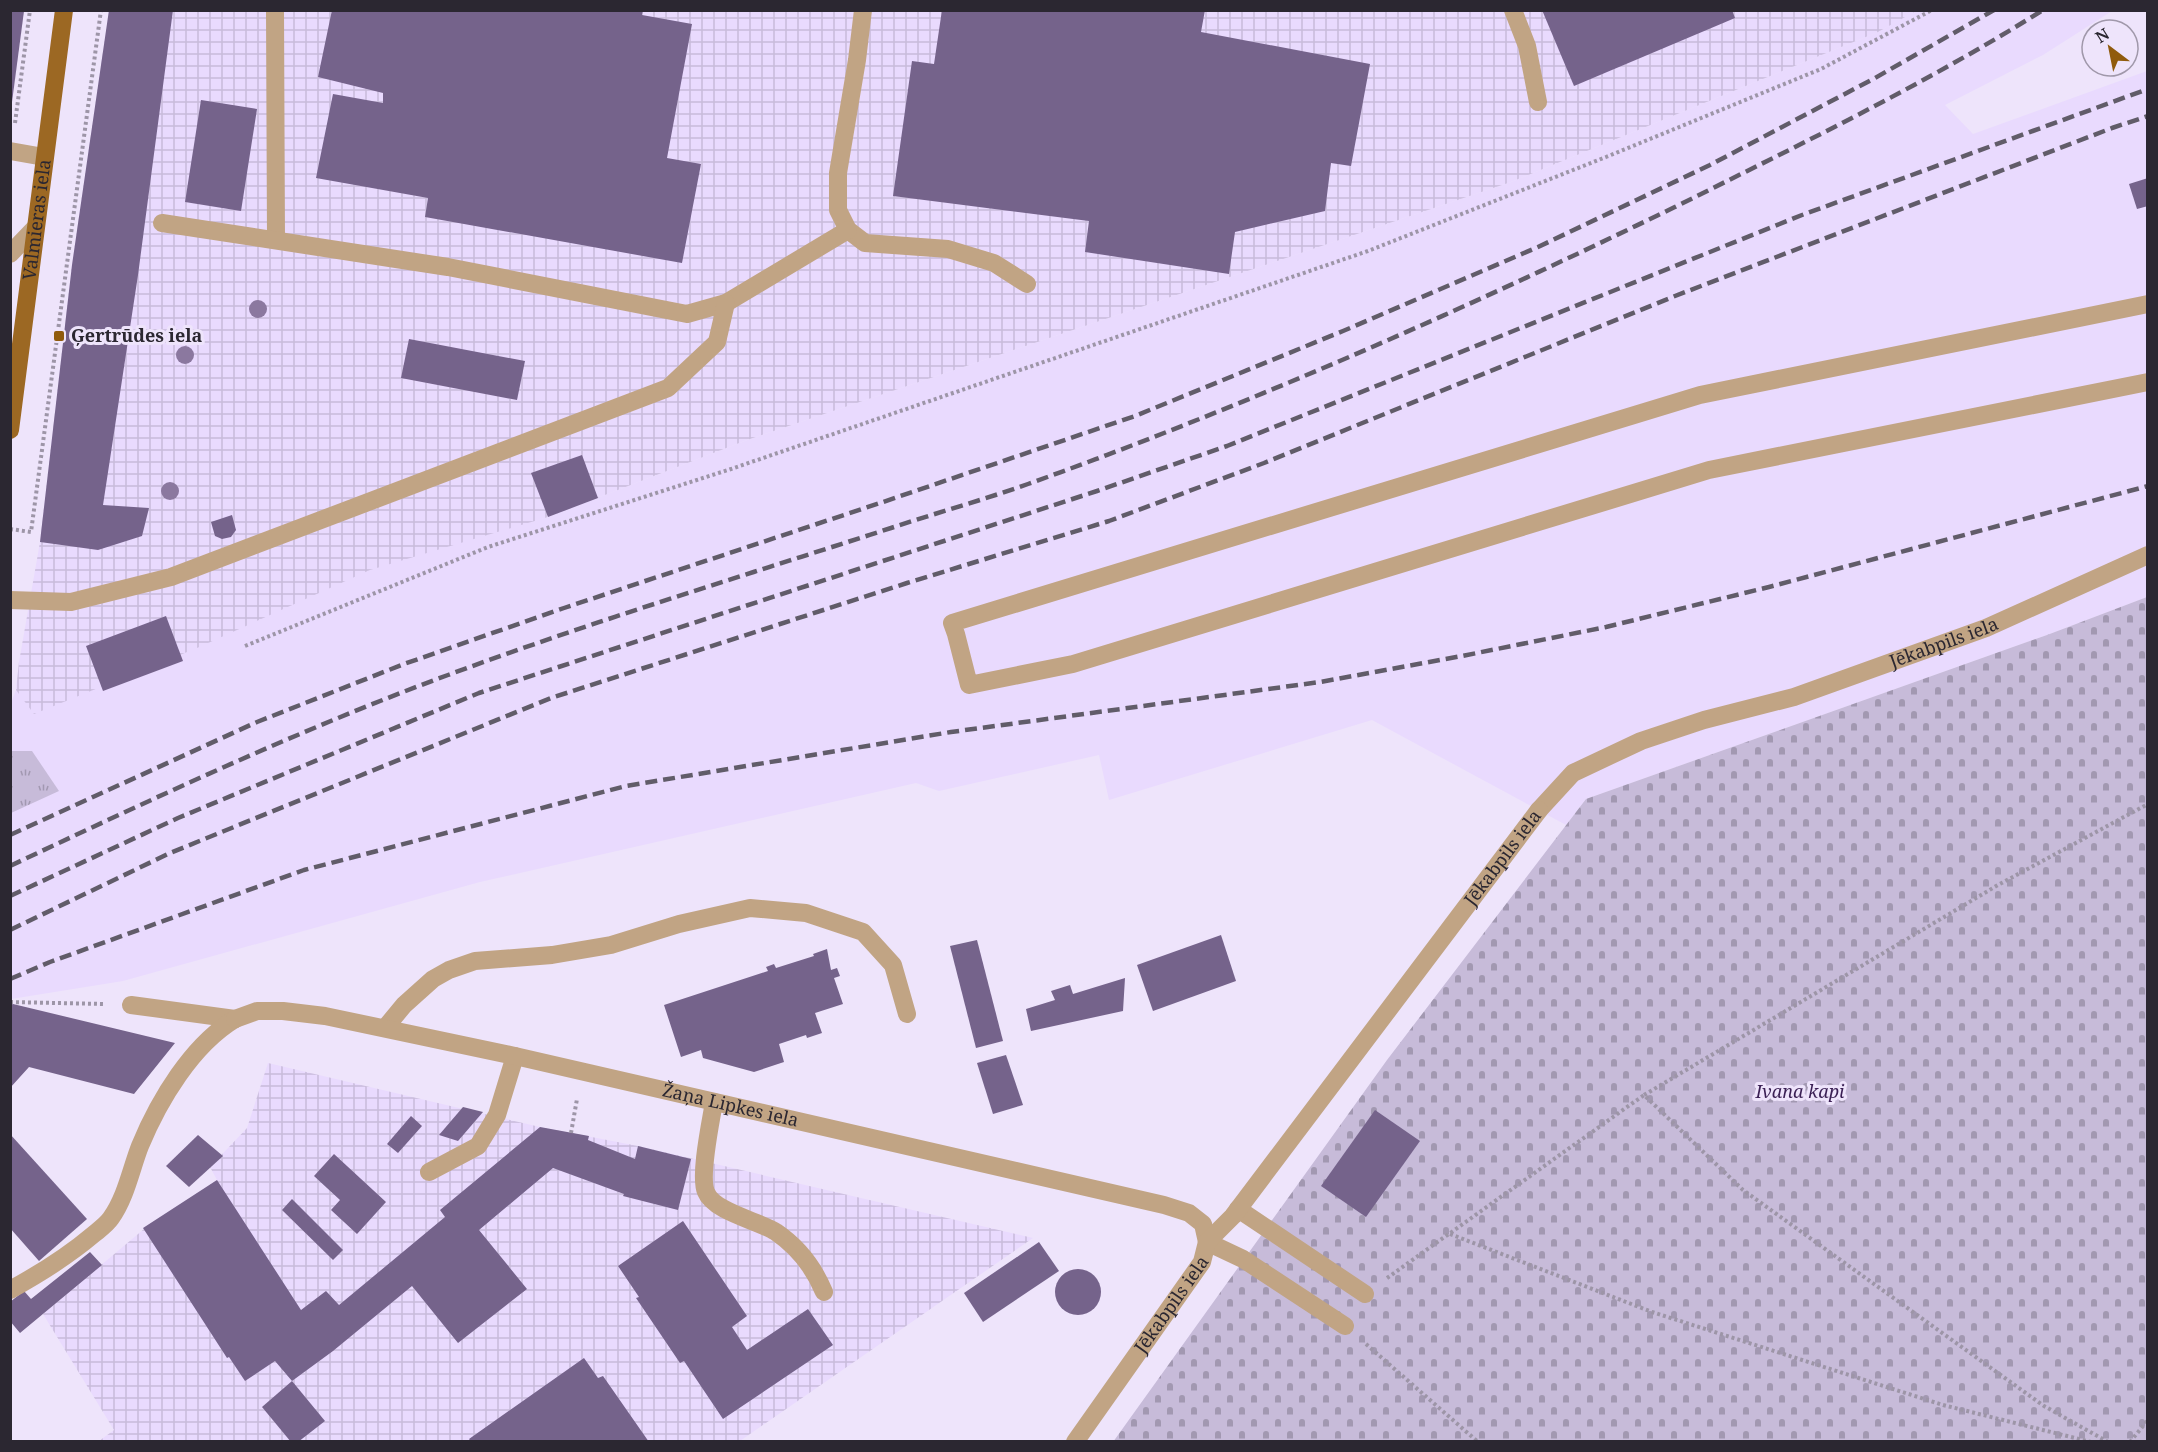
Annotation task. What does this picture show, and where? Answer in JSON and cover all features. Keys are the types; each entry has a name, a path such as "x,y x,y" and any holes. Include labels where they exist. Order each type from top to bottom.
{"main road":[{"name":"Valmieras iela","path":"10,430 64,10"}],"street":[{"path":"275,10 276,240"},
{"path":"863,10 838,173 838,210 848,230 865,243 948,249 985,260 994,263 1027,284"},
{"path":"1513,10 1527,46 1539,102"},
{"path":"11,151 44,157"},
{"path":"162,223 448,267 687,314 726,303 848,230"},
{"path":"10,254 35,228"},
{"path":"10,600 71,602 171,577 668,388 717,342 726,303"},
{"path":"2148,304 1700,395 952,623 969,685 1073,664 1709,470 2148,382"},
{"name":"Jēkabpils iela","path":"1075,1442 1202,1262 1207,1242 1238,1209 1539,810 1573,773 1641,741 1704,720 1794,697 1986,628 2148,555"},
{"path":"385,1028 404,1005 433,979 449,970 475,961 552,955 611,945 679,924 750,908 806,913 863,932 893,965 907,1014"},
{"path":"131,1005 234,1018"},
{"name":"Žaņa Lipkes iela","path":"234,1018 257,1011 283,1011 325,1016 515,1056 1164,1204 1188,1213 1203,1224 1207,1242"},
{"path":"10,1290 46,1270 81,1245 111,1219 140,1146 160,1104 201,1045 234,1018"},
{"path":"429,1172 478,1146 497,1115 515,1056"},
{"path":"714,1102 705,1162 705,1191 720,1207 775,1232 796,1248 818,1277 824,1292"},
{"path":"1238,1209 1365,1294"},
{"path":"1207,1242 1243,1259 1345,1326"}],"path":[{"path":"11,151 30,10"},
{"path":"10,529 31,532 101,10"},
{"path":"245,646 488,548 728,470 1368,251 1821,69 1932,10"},
{"path":"1365,1294 1644,1095 1998,885 2148,804"},
{"path":"10,1002 131,1005"},
{"path":"1644,1095 1743,1190 2044,1406 2108,1442"},
{"path":"1450,1234 1663,1315 1943,1405 2091,1442"},
{"path":"1345,1326 1478,1442"},
{"path":"2130,1442 2148,1420"}],"shaded area":[{"path":"109,11 1916,11 1878,32 1511,182 747,440 548,517 370,570 197,648 34,714 16,690 40,542 72,265"},
{"path":"1915,11 2112,11 2101,18 2080,18 2080,31 2043,55 1945,105 1973,134 2128,78 2140,78 2140,74 2147,71 2147,597 2047,635 1586,799 1566,825 1372,720 1109,800 1099,755 939,791 916,783 480,882 123,981 11,999 10,706 16,690 19,662 548,517 747,440 1511,182 1878,32"},
{"path":"268,1063 1033,1238 740,1441 99,1441 114,1430 43,1314 144,1229 217,1180 210,1167 247,1128"}],"green space":[{"name":"Ivana kapi","path":"2147,597 2147,1441 1113,1442 1387,1060 1586,799 2047,635"},
{"path":"11,751 32,751 59,791 11,813"}],"building":[{"path":"10,10 24,11 12,102 10,102"},
{"path":"109,10 173,10 138,275 103,505 149,508 142,536 98,550 40,542 72,265"},
{"path":"332,10 643,10 642,15 692,24 667,158 701,164 682,263 425,217 428,198 316,178 333,94 383,103 383,93 318,77"},
{"path":"942,10 1205,10 1201,32 1370,64 1351,166 1331,163 1325,211 1235,232 1229,274 1085,252 1089,221 893,196 912,61 934,64"},
{"path":"1542,10 1732,10 1735,18 1574,86"},
{"path":"201,100 257,109 241,211 185,202"},
{"path":"2148,178 2148,206 2137,209 2129,184"},
{"path":"409,339 525,361 517,400 401,378"},
{"path":"582,455 598,498 548,517 531,473"},
{"path":"232,515 236,530 231,537 222,539 215,536 211,522"},
{"path":"166,616 183,661 103,691 86,646"},
{"path":"1221,935 1236,981 1153,1011 1137,965"},
{"path":"977,940 1003,1041 976,1048 950,946"},
{"path":"827,949 831,970 837,968 840,976 834,978 843,1004 815,1013 822,1033 807,1038 806,1035 779,1044 784,1062 754,1072 703,1058 701,1050 681,1057 664,1005 768,971 766,967 774,964 776,968 814,956 813,954"},
{"path":"1125,978 1123,1011 1031,1031 1026,1009 1055,1000 1051,991 1070,985 1073,994"},
{"path":"10,1005 175,1043 134,1094 29,1067 10,1088"},
{"path":"1006,1055 1023,1105 993,1114 977,1063"},
{"path":"463,1107 483,1112 458,1141 439,1135"},
{"path":"1375,1110 1420,1141 1366,1217 1321,1186"},
{"path":"411,1116 422,1126 398,1153 387,1144"},
{"path":"540,1127 589,1136 588,1140 635,1159 638,1146 691,1159 678,1210 623,1196 624,1194 553,1168 479,1230 527,1289 458,1343 412,1286 333,1351 292,1381 275,1361 245,1381 229,1357 227,1358 143,1228 217,1180 301,1310 326,1291 339,1305 445,1217 440,1210"},
{"path":"10,1134 87,1219 39,1261 10,1228"},
{"path":"198,1135 223,1156 189,1187 166,1166"},
{"path":"334,1154 386,1202 357,1234 331,1210 340,1200 314,1176"},
{"path":"292,1199 343,1250 333,1260 282,1210"},
{"path":"683,1221 747,1316 732,1327 747,1350 808,1309 833,1345 723,1419 684,1361 680,1363 636,1298 639,1297 618,1266"},
{"path":"1039,1242 1059,1271 983,1322 964,1293"},
{"path":"90,1252 102,1265 20,1333 10,1321 10,1302 24,1291 31,1299"},
{"path":"1078,1269 1094,1276 1101,1292 1094,1308 1078,1315 1062,1308 1055,1292 1062,1276"},
{"path":"584,1358 598,1378 603,1376 649,1442 471,1442 469,1439"},
{"path":"292,1381 325,1421 298,1442 291,1442 262,1407"}],"railway":[{"path":"10,835 257,722 404,664 1135,416 1343,331 1538,247 1710,165 1875,78 1994,10"},
{"path":"10,866 173,790 392,696 613,617 994,496 1276,388 1440,317 1681,204 1955,63 2043,10"},
{"path":"10,896 178,818 479,693 1097,491 1227,446 1802,215 2148,89"},
{"path":"10,930 170,853 551,698 907,583 1109,521 1264,463 1675,296 2148,116"},
{"path":"10,979 50,962 304,870 626,786 951,732 1320,682 1462,656 1606,627 1769,587 2148,486"}],"place":[{"name":"Ģertrūdes iela","path":"59,336"}]}
